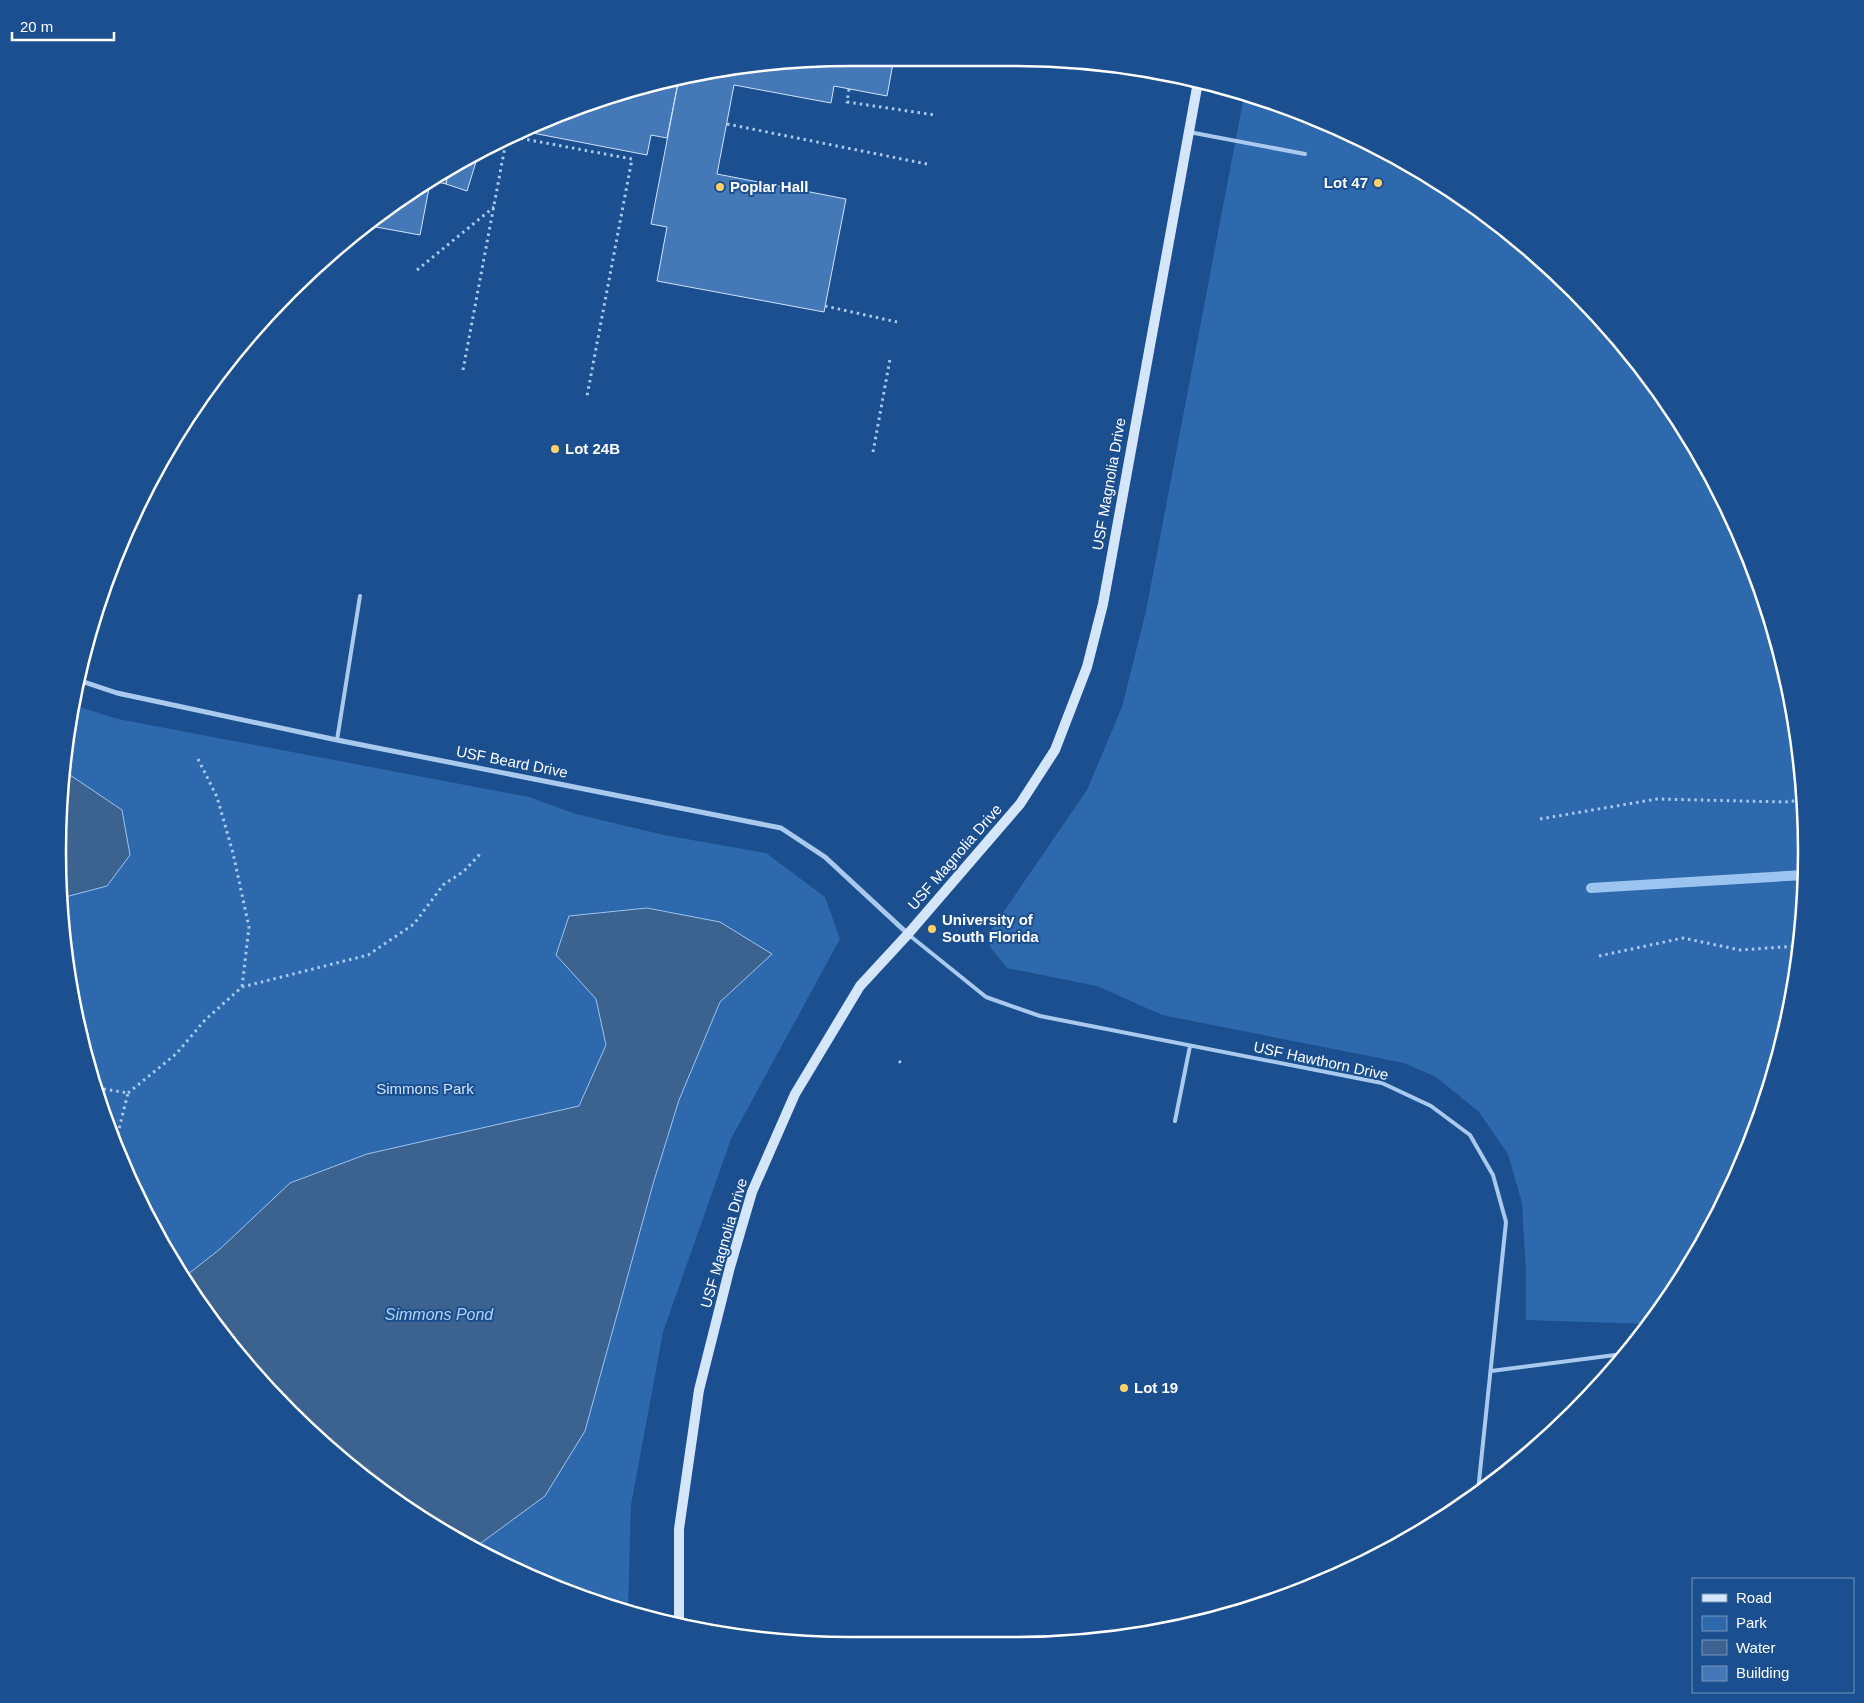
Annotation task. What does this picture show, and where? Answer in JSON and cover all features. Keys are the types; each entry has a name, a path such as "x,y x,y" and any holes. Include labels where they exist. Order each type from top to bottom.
{"street":[{"name":"USF Magnolia Drive","path":"679,1617 679,1529 699,1390 730,1267 752,1192 795,1094 860,986 908,934 1020,804 1055,750 1087,667 1103,604 1197,88"},
{"name":"USF Beard Drive","path":"85,682 117,693 337,740 781,828 825,857 908,934"}],"lane":[{"path":"1188,132 1305,154"},
{"path":"337,740 360,596"},
{"name":"USF Hawthorn Drive","path":"908,934 986,997 1040,1016 1382,1083 1431,1106 1470,1135 1493,1175 1506,1222 1479,1483"},
{"path":"1175,1121 1190,1046"},
{"path":"1491,1371 1614,1355"}],"path":[{"path":"849,89 847,102 935,115"},
{"path":"726,124 927,164"},
{"path":"522,139 632,160 587,396"},
{"path":"464,370 506,146"},
{"path":"417,270 494,207"},
{"path":"825,306 897,322"},
{"path":"873,452 890,359"},
{"path":"198,759 217,797 233,853 250,927 242,987"},
{"path":"1540,819 1657,799 1785,802 1796,801"},
{"path":"118,1132 128,1093 176,1054 204,1020 242,987 368,955 414,924 443,886 464,871 481,853"},
{"path":"1599,956 1683,938 1740,950 1792,946"},
{"path":"899,1061 903,1065"},
{"path":"103,1089 128,1093"}],"green space":[{"path":"1243,101 1313,126 1360,147 1405,171 1491,229 1568,296 1635,373 1665,415 1693,459 1717,504 1738,551 1756,599 1771,648 1783,698 1791,749 1796,800 1798,852 1791,954 1783,1005 1771,1055 1756,1104 1738,1152 1717,1199 1693,1244 1639,1324 1526,1320 1526,1272 1522,1203 1508,1154 1479,1112 1436,1077 1404,1063 1162,1015 1097,986 1007,968 990,947 991,930 1087,790 1122,707 1146,611"},
{"name":"Simmons Park","path":"80,707 118,719 529,797 576,814 664,835 766,853 825,897 840,939 731,1139 663,1332 631,1505 628,1604 551,1577 504,1556 459,1532 415,1504 373,1474 334,1442 296,1407 261,1369 229,1330 199,1288 171,1244 147,1199 126,1152 108,1104 93,1055 81,1005 68,903 66,852 68,800"}],"water":[{"path":"70,775 122,810 130,855 107,886 68,897 66,852"},
{"name":"Simmons Pond","path":"647,908 720,922 772,954 720,1002 679,1100 653,1184 585,1431 545,1496 480,1543 415,1504 373,1474 296,1407 229,1330 189,1273 220,1249 290,1183 367,1154 579,1106 606,1045 596,999 556,955 569,916"}],"building":[{"name":"Poplar Hall","path":"893,66 887,96 834,86 831,103 734,85 717,174 846,199 824,312 657,281 667,227 651,224 677,86 749,73 800,68"},
{"path":"677,86 667,138 651,135 647,155 534,133 599,108"},
{"path":"476,162 467,191 446,184 447,179"},
{"path":"429,190 420,235 376,227"}],"waterway":[{"path":"1591,888 1797,875"}],"place":[{"name":"Lot 47","path":"1378,183"},
{"name":"Poplar Hall","path":"720,187"},
{"name":"Lot 24B","path":"555,449"},
{"name":"University of South Florida","path":"932,929"},
{"name":"Lot 19","path":"1124,1388"}]}
